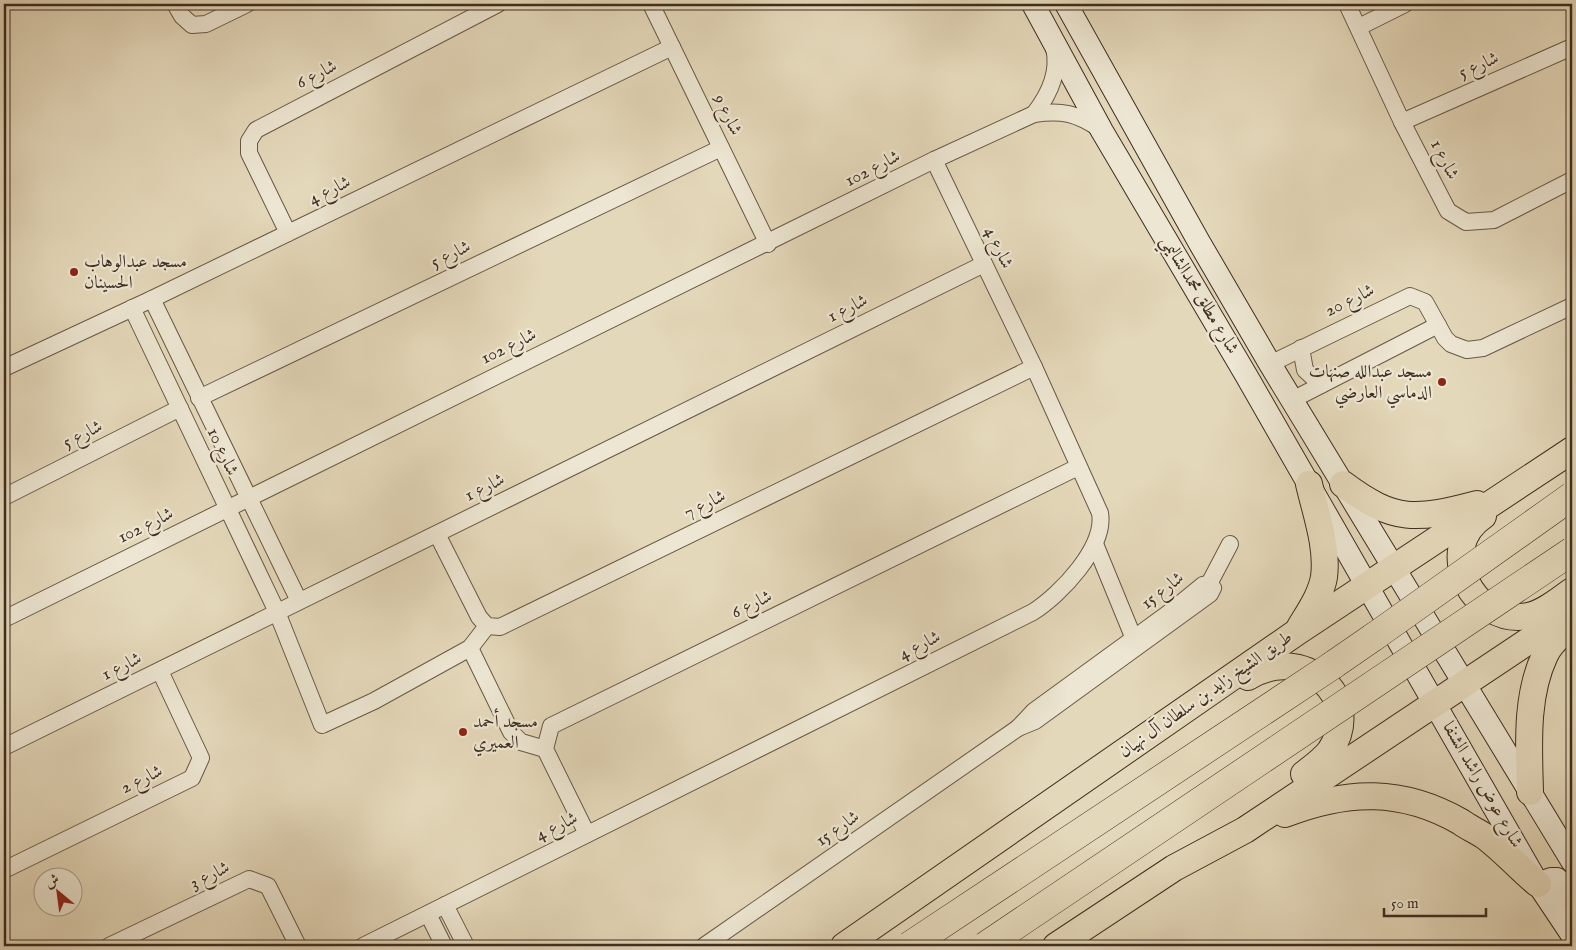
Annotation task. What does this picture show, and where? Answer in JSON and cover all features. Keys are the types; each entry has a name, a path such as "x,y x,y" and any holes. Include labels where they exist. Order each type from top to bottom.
{"highway":[{"path":"909,946 1376,636 1572,496"},
{"path":"985,946 1572,551"}],"main road":[{"name":"طريق الشيخ زايد بن سلطان آل نهيان","path":"844,946 1297,632 1572,450"},
{"path":"1572,455 1477,520 1465,538 1461,559 1462,572 1471,593 1493,612 1523,617 1537,613 1572,591"},
{"path":"1297,632 1315,602 1324,578 1321,534 1309,484"},
{"path":"1343,484 1368,503 1398,514 1429,516 1497,499"},
{"path":"1174,868 1245,830 1572,612"},
{"path":"1530,792 1529,735 1536,677 1545,653 1572,622"},
{"path":"1056,946 1174,868 1319,762 1336,741 1340,715 1336,700 1326,684 1312,672 1299,667 1284,665 1263,670 1097,771"},
{"path":"1245,830 1303,807 1342,798 1376,795 1402,798 1443,812 1487,838 1538,884"}],"street":[{"path":"175,4 182,16 192,25 206,24 247,4"},
{"name":"شارع 6","path":"288,233 249,153 249,141 256,130 498,4"},
{"name":"شارع 9","path":"651,4 768,244"},
{"name":"شارع مطلق محمدالشاليمي","path":"1033,4 1054,46 1102,130 1367,586"},
{"name":"شارع مطلق محمدالشاليمي","path":"1066,4 1198,242 1420,612"},
{"name":"شارع 1","path":"1347,4 1402,122 1448,211 1466,222 1494,220 1572,180"},
{"path":"1359,27 1405,4"},
{"path":"1034,114 1052,86 1056,71 1054,46"},
{"name":"شارع 4","path":"6,361 152,299 672,47"},
{"name":"شارع 5","path":"1402,122 1572,47"},
{"name":"شارع 102","path":"4,619 247,498 768,244 934,160 1034,114 1067,113 1082,118 1102,130"},
{"name":"شارع 5","path":"199,398 721,148"},
{"name":"شارع 4","path":"363,946 1033,612 1062,589 1095,544 1101,529 1100,513 1034,367 934,160"},
{"path":"1174,253 1187,256 1195,250 1198,242"},
{"name":"شارع 1","path":"4,747 984,264"},
{"name":"شارع 20","path":"1270,364 1410,296 1425,302 1451,344 1467,350 1475,350 1491,345 1572,306"},
{"name":"شارع 10","path":"152,299 247,498 299,600"},
{"name":"شارع 10","path":"132,308 277,612 322,725 374,701 470,648"},
{"path":"1292,400 1438,325"},
{"path":"1301,348 1305,370 1321,385"},
{"name":"شارع 7","path":"487,626 500,627 1034,367"},
{"name":"شارع 5","path":"4,497 180,408"},
{"name":"شارع 6","path":"545,749 551,726 1078,467"},
{"path":"437,534 479,617 487,626 470,648 511,732 521,742 545,749 587,834"},
{"path":"1095,544 1134,639"},
{"path":"1209,584 1230,544"},
{"name":"شارع 15","path":"704,946 1018,728 1034,711 1134,639 1203,585 1209,584 1213,588 1210,594 1035,721 1018,728"},
{"name":"شارع عوض راشد الشنفا","path":"1367,586 1538,884 1572,936"},
{"name":"شارع عوض راشد الشنفا","path":"1420,612 1572,861"},
{"name":"شارع 2","path":"4,870 192,778 201,758 160,671"},
{"name":"شارع 3","path":"109,946 249,879 268,886 298,946"},
{"path":"1538,884 1550,879 1557,879 1572,897"},
{"path":"445,906 466,946"},
{"path":"428,914 444,946"}],"place":[{"name":"مسجد عبدالوهاب الحسينان","path":"74,272"},
{"name":"مسجد عبدالله صنهات الدماسي العارضي","path":"1442,382"},
{"name":"مسجد أحمد العميري","path":"463,732"}]}
